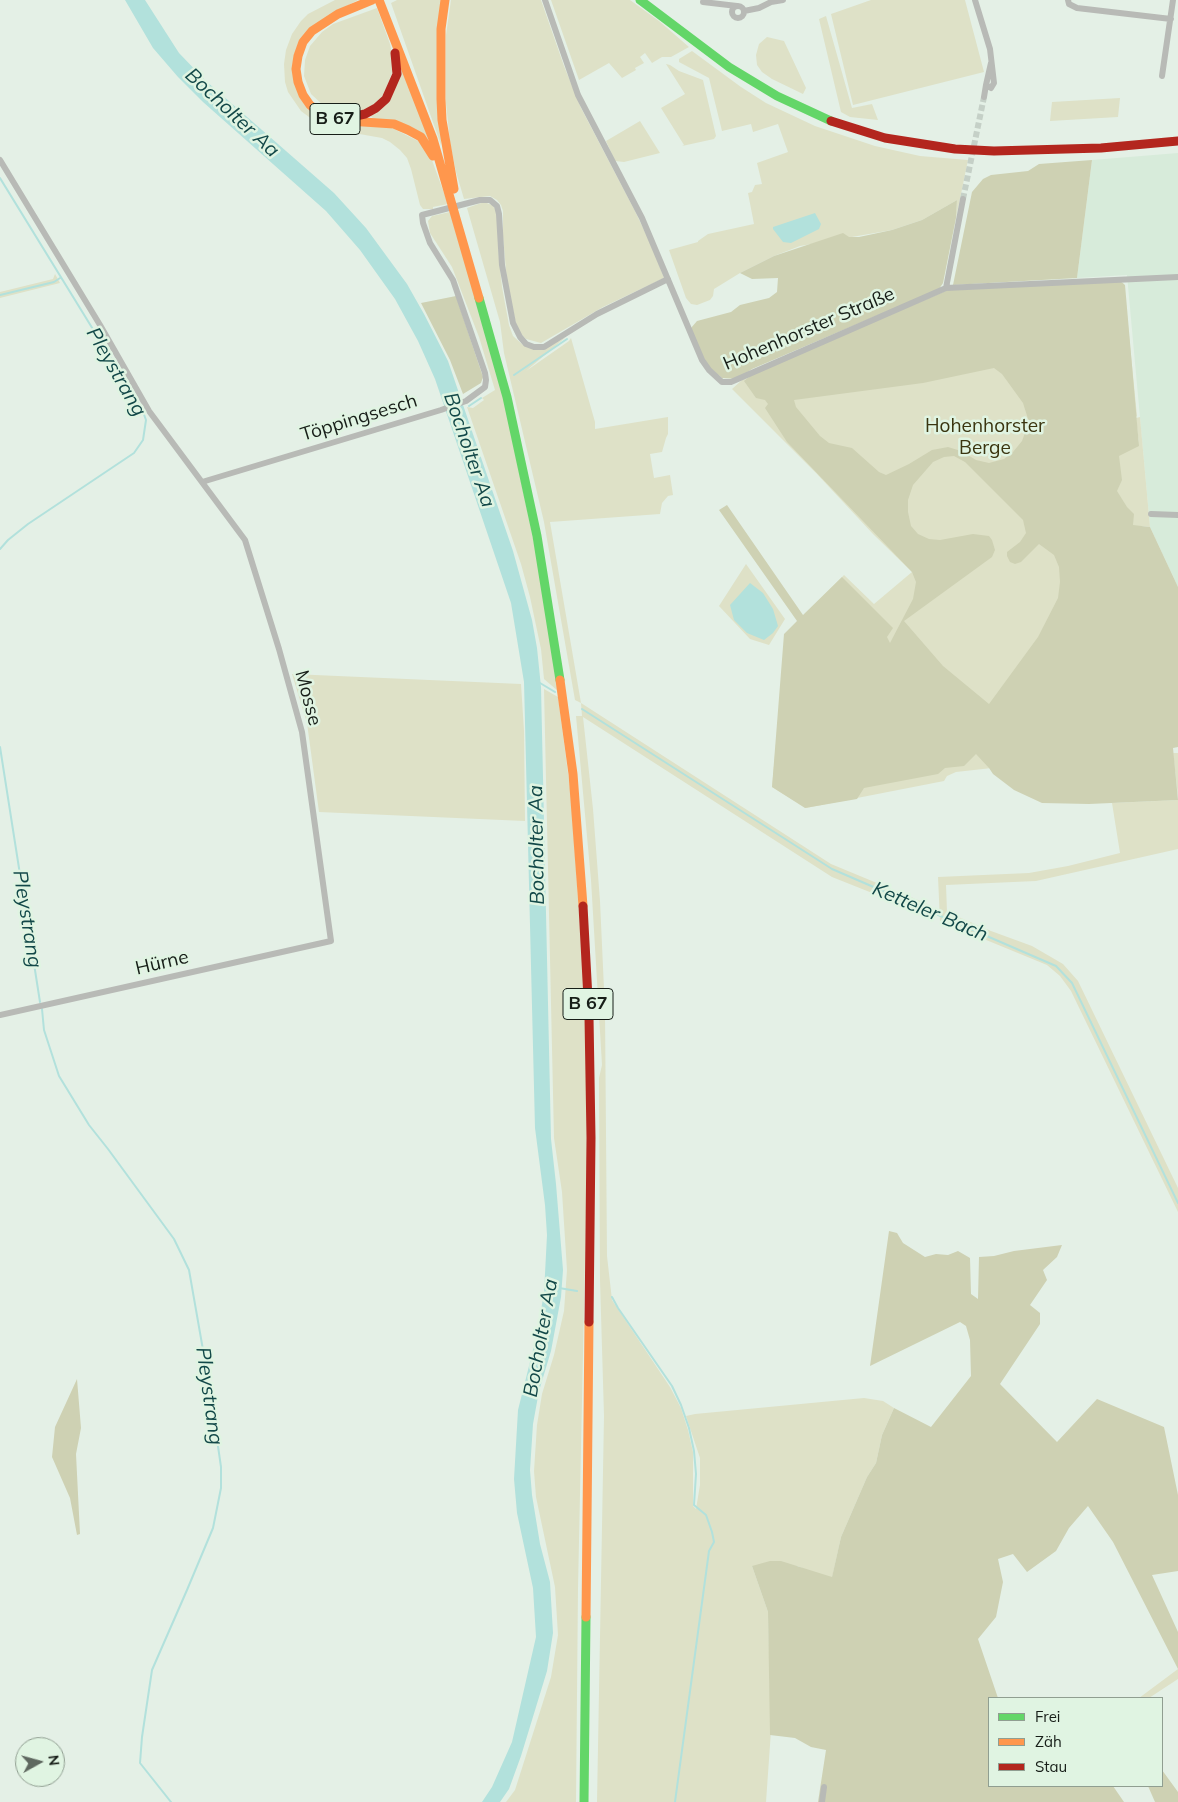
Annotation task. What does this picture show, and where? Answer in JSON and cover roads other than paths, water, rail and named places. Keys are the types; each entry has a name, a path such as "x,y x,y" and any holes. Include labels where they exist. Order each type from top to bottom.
{"main road":[{"name":"B 67","path":"372,0 326,24 307,44 303,53 302,78 309,97 313,103 327,112 342,116 357,116 376,108 386,98 392,88 397,74 396,60 382,2"},
{"name":"B 67","path":"445,0 441,29 442,120 456,198"},
{"path":"640,0 729,67 777,96 828,120 885,138 955,149 994,151 1101,148 1178,141"},
{"name":"B 67","path":"382,2 356,8 324,22 312,32 303,42 298,56 296,69 298,82 303,95 310,105 320,113 332,118 394,124 421,137 430,150 457,219"},
{"name":"B 67","path":"382,2 436,138 479,273 499,346 542,535 559,636 578,774 589,901 596,1128 590,1802"},
{"name":"B 67","path":"382,2 433,139 506,396 537,536 555,639 575,794 583,902 591,1138 584,1802"}],"street":[{"name":"Hohenhorster Straße","path":"545,0 573,82 642,218 702,360 718,379 727,383 946,288 1178,277"},
{"path":"744,11 783,0"},
{"path":"975,0 990,49 994,83 991,88 986,85 984,97"},
{"path":"1068,0 1069,4 1076,8 1173,14"},
{"path":"1162,76 1173,14 1173,0"},
{"path":"703,2 742,7 744,11"},
{"path":"737,6 732,11 734,17 742,17 744,11"},
{"path":"0,160 149,410 202,482"},
{"path":"946,288 963,199"},
{"name":"Töppingsesch","path":"202,482 441,410 466,401 485,387 486,380 453,280 430,243 422,215 478,200 490,200 495,203 499,210 502,264 515,330 526,344 534,347 544,346 597,314 668,279"},
{"name":"Mosse","path":"202,482 245,540 279,649 302,732 330,940"},
{"path":"1151,514 1178,515"},
{"name":"Hürne","path":"0,1015 330,940"},
{"path":"822,1802 824,1787"}],"water":[{"name":"Bocholter Aa","path":"125,0 145,0 179,53 206,81 334,193 366,228 407,284 448,361 513,551 532,620 541,687 551,1139 563,1270 561,1297 551,1351 539,1391 533,1424 530,1470 540,1544 550,1582 553,1633 547,1671 521,1756 509,1789 500,1802 482,1802 492,1787 512,1742 536,1637 533,1588 517,1513 514,1479 518,1410 536,1338 544,1293 547,1235 535,1128 524,682 511,603 435,379 418,341 395,299 360,250 326,211 203,102 178,77 153,48"},
{"path":"815,213 821,224 819,229 791,243 783,242 773,229 773,227"},
{"path":"750,583 763,593 773,609 778,626 764,640 747,633 734,620 730,605"}],"waterway":[{"name":"Pleystrang","path":"0,178 142,409 146,420 143,440 134,453 28,524 0,549"},
{"path":"0,295 54,282 60,278"},
{"path":"514,375 567,339"},
{"name":"Bocholter Aa","path":"469,406 481,398"},
{"path":"540,683 555,692"},
{"name":"Ketteler Bach","path":"582,709 832,869 1056,966 1072,983 1178,1203"},
{"name":"Pleystrang","path":"0,747 40,1002"},
{"name":"Pleystrang","path":"42,1009 44,1030 59,1076 89,1125 174,1239 189,1270 209,1384 221,1467 221,1488 213,1528 152,1670 142,1737 140,1763 171,1802"},
{"name":"Bocholter Aa","path":"559,1288 577,1291"},
{"path":"612,1297 672,1386 681,1405 694,1451 696,1474 694,1505 706,1515 714,1542 709,1551 675,1802"}],"tunnel":[{"path":"963,199 984,97"}],"park label":[{"name":"Hohenhorster Berge","path":"985,437"}]}
